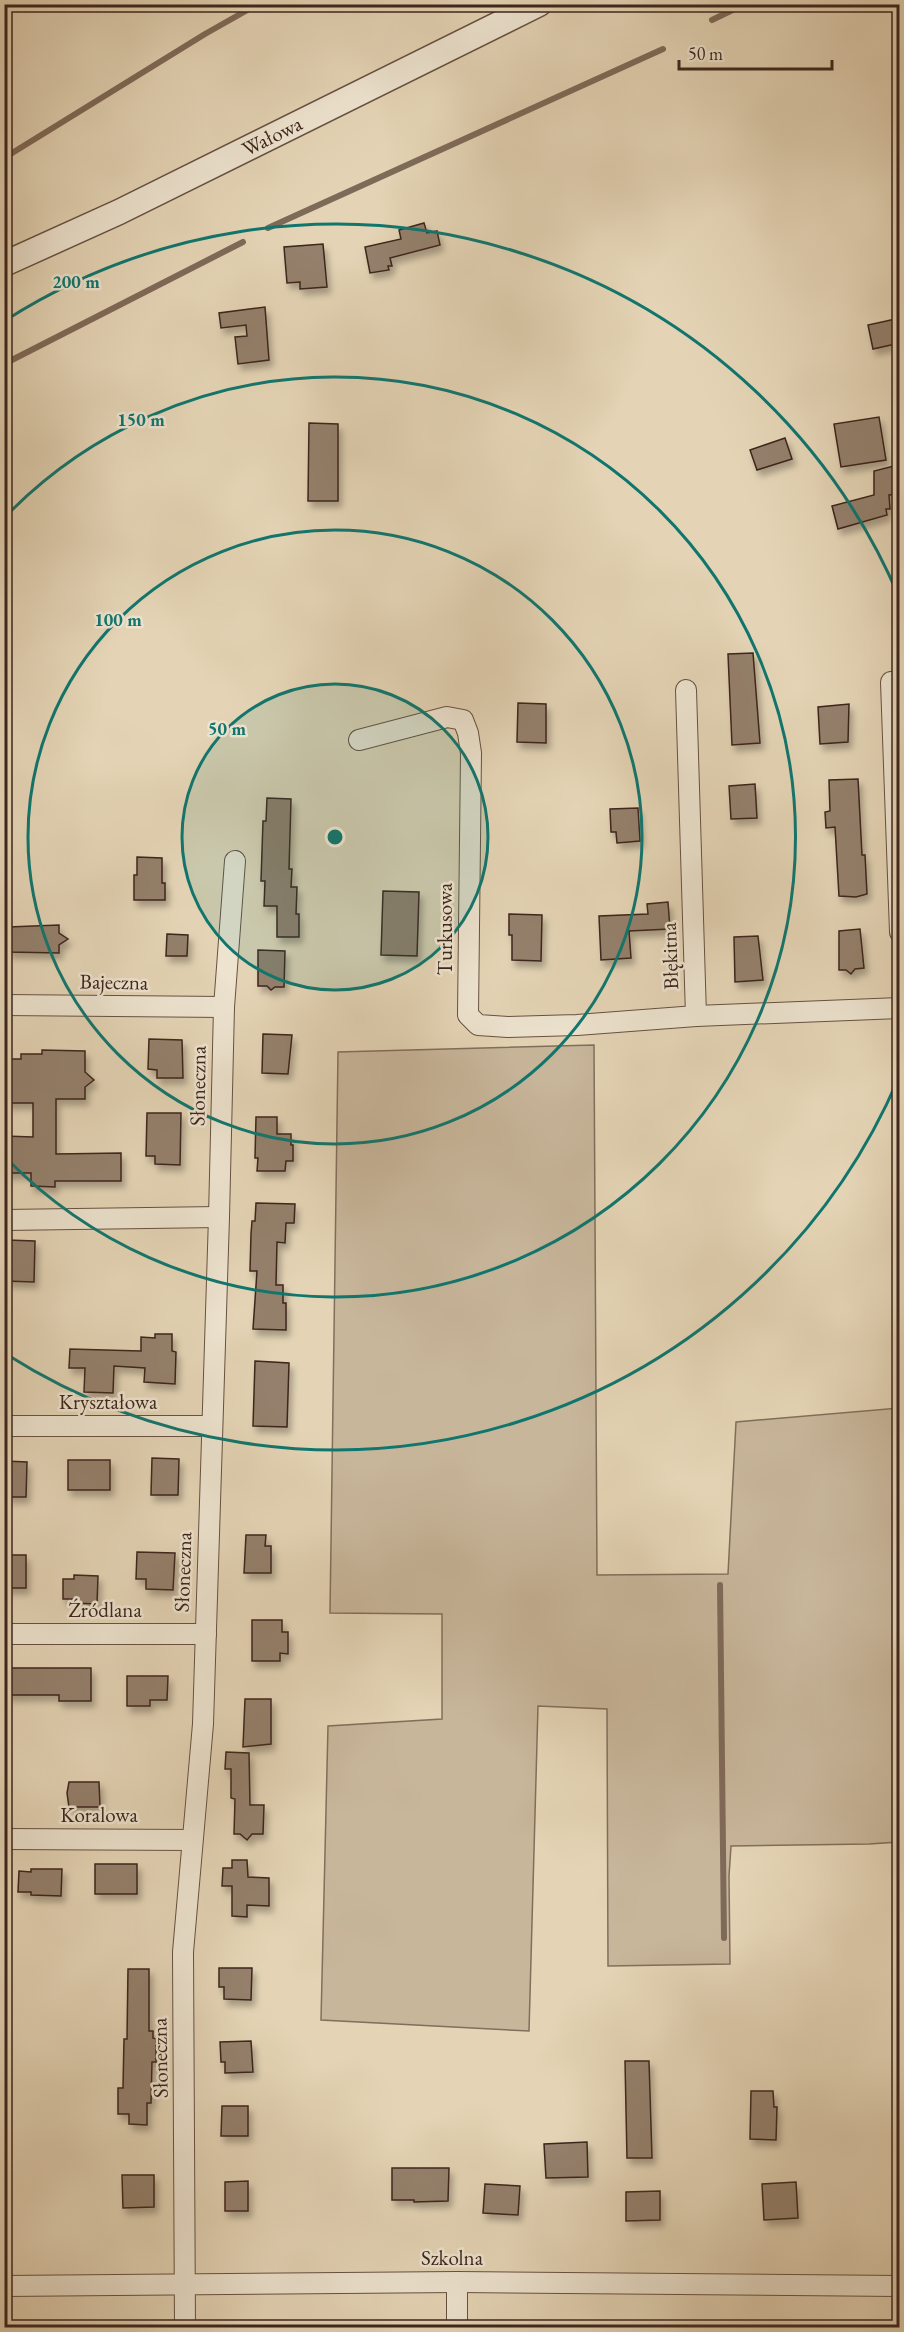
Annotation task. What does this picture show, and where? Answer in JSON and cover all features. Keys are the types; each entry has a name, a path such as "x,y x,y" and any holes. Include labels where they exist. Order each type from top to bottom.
{"street":[{"name":"Wałowa","path":"4,264 119,212 538,4"},
{"path":"891,682 900,932"},
{"name":"Błękitna","path":"686,690 696,1016 900,1008"},
{"name":"Turkusowa","path":"359,740 447,717 463,720 471,753 468,1015 478,1025 508,1027 577,1025 696,1016"},
{"name":"Słoneczna","path":"185,2328 183,1952 203,1724 224,1007 235,861"},
{"name":"Bajeczna","path":"4,1005 224,1007"},
{"path":"4,1220 219,1217"},
{"name":"Kryształowa","path":"4,1426 211,1426"},
{"name":"Źródlana","path":"4,1634 206,1634"},
{"name":"Koralowa","path":"4,1839 192,1840"},
{"path":"457,2282 457,2328"},
{"name":"Szkolna","path":"4,2286 457,2282 900,2286"}],"shaded area":[{"path":"594,1045 597,1575 728,1574 736,1422 899,1408 899,1842 731,1846 730,1964 608,1966 607,1709 538,1706 529,2031 321,2020 328,1726 442,1719 442,1614 330,1613 338,1052"}],"building":[{"path":"424,223 427,233 437,231 440,245 390,258 392,266 388,266 389,270 370,273 365,247 401,239 399,230"},
{"path":"323,244 327,287 300,289 300,282 287,283 284,247"},
{"path":"265,307 269,360 238,364 235,337 247,336 246,325 221,328 219,313"},
{"path":"900,318 900,343 873,349 868,325"},
{"path":"879,417 886,460 841,467 834,424"},
{"path":"309,423 338,424 338,501 308,501"},
{"path":"785,438 792,459 757,470 750,450"},
{"path":"898,465 898,494 889,495 890,509 886,509 887,515 838,529 832,506 874,495 874,471"},
{"path":"753,653 760,743 732,745 728,654"},
{"path":"518,703 546,704 546,743 517,742"},
{"path":"849,704 848,742 820,744 818,707"},
{"path":"858,779 862,855 865,855 867,894 856,897 839,896 835,827 826,828 825,812 830,811 829,780"},
{"path":"755,784 757,818 731,819 729,786"},
{"path":"267,798 291,799 289,869 292,869 291,887 297,887 296,914 299,914 299,937 277,937 277,906 264,906 265,881 261,881 263,821 266,821"},
{"path":"638,808 640,841 617,843 616,832 611,832 610,809"},
{"path":"137,857 162,858 165,900 134,900"},
{"path":"383,891 419,892 417,956 381,955"},
{"path":"668,902 670,929 629,931 631,958 601,960 599,916 648,914 647,904"},
{"path":"509,914 542,915 541,961 512,960"},
{"path":"59,925 59,933 68,939 59,945 59,953 8,952 8,927"},
{"path":"860,929 864,968 855,969 851,974 846,970 839,970 839,931"},
{"path":"167,934 188,935 187,956 166,956"},
{"path":"758,936 763,980 735,982 734,937"},
{"path":"258,950 285,951 284,987 275,987 271,990 267,986 258,986"},
{"path":"263,1034 292,1035 288,1074 262,1073"},
{"path":"149,1039 182,1040 183,1078 157,1078 157,1070 148,1069"},
{"path":"42,1050 85,1051 85,1072 94,1080 85,1087 85,1099 56,1099 56,1154 121,1153 121,1181 55,1181 55,1187 31,1186 31,1173 4,1173 4,1136 33,1137 33,1103 4,1103 4,1059 21,1059 21,1054 42,1054"},
{"path":"147,1113 181,1113 180,1165 155,1164 155,1156 146,1156"},
{"path":"256,1117 277,1117 277,1134 291,1134 293,1161 286,1161 285,1171 257,1171"},
{"path":"256,1203 295,1204 294,1223 286,1223 285,1243 277,1242 276,1285 283,1285 286,1330 253,1329 257,1271 250,1271 252,1221 255,1221"},
{"path":"7,1240 35,1241 34,1282 5,1281"},
{"path":"155,1334 172,1334 172,1351 176,1352 175,1384 144,1382 145,1368 114,1366 113,1393 84,1392 85,1368 69,1368 70,1349 141,1351 141,1337 155,1338"},
{"path":"255,1361 289,1363 287,1427 253,1426"},
{"path":"152,1458 179,1459 178,1495 151,1495"},
{"path":"68,1460 110,1460 110,1490 68,1490"},
{"path":"4,1461 27,1462 26,1497 8,1497 8,1492 4,1492"},
{"path":"246,1535 266,1535 265,1546 271,1546 271,1573 244,1573"},
{"path":"137,1552 175,1553 173,1590 146,1589 146,1579 136,1579"},
{"path":"4,1555 26,1555 26,1588 4,1588"},
{"path":"74,1575 98,1576 97,1604 73,1603 73,1599 63,1599 63,1579 74,1579"},
{"path":"252,1620 282,1620 282,1632 288,1632 288,1654 280,1653 280,1661 252,1661"},
{"path":"4,1668 91,1668 91,1701 59,1701 59,1695 4,1695"},
{"path":"127,1676 168,1676 167,1700 150,1700 150,1706 127,1706"},
{"path":"245,1699 271,1699 271,1744 243,1747"},
{"path":"226,1752 249,1753 250,1805 264,1805 263,1834 252,1834 247,1840 240,1834 234,1834 235,1799 231,1798 231,1769 225,1769"},
{"path":"69,1782 99,1782 100,1807 69,1807 67,1793"},
{"path":"232,1860 247,1860 248,1877 269,1878 269,1906 247,1905 247,1917 232,1916 232,1886 222,1886 223,1868 232,1868"},
{"path":"95,1864 137,1864 137,1894 95,1894"},
{"path":"31,1869 62,1869 61,1896 18,1892 19,1871 31,1872"},
{"path":"219,1968 252,1968 251,2000 224,1999 224,1987 219,1987"},
{"path":"128,1969 149,1969 149,2031 153,2031 153,2038 156,2039 156,2062 152,2062 151,2103 147,2103 147,2125 129,2124 129,2114 118,2114 118,2088 123,2088 124,2039 127,2039"},
{"path":"251,2041 253,2072 225,2073 225,2062 221,2062 220,2042"},
{"path":"625,2061 649,2061 652,2158 627,2158"},
{"path":"751,2091 773,2091 774,2107 777,2107 776,2140 750,2139"},
{"path":"222,2106 248,2106 248,2136 221,2136"},
{"path":"587,2142 588,2177 546,2178 544,2144"},
{"path":"392,2168 449,2168 448,2201 392,2200"},
{"path":"122,2175 154,2175 154,2207 123,2208"},
{"path":"248,2181 248,2211 225,2211 225,2182"},
{"path":"796,2182 798,2218 764,2220 762,2184"},
{"path":"485,2184 520,2186 518,2215 483,2213"},
{"path":"660,2191 660,2220 626,2221 626,2192"}],"waterway":[{"path":"4,158 205,34 258,4"},
{"path":"712,20 745,4"},
{"path":"268,228 663,49"},
{"path":"4,364 243,242"},
{"path":"720,1585 724,1938"}]}
